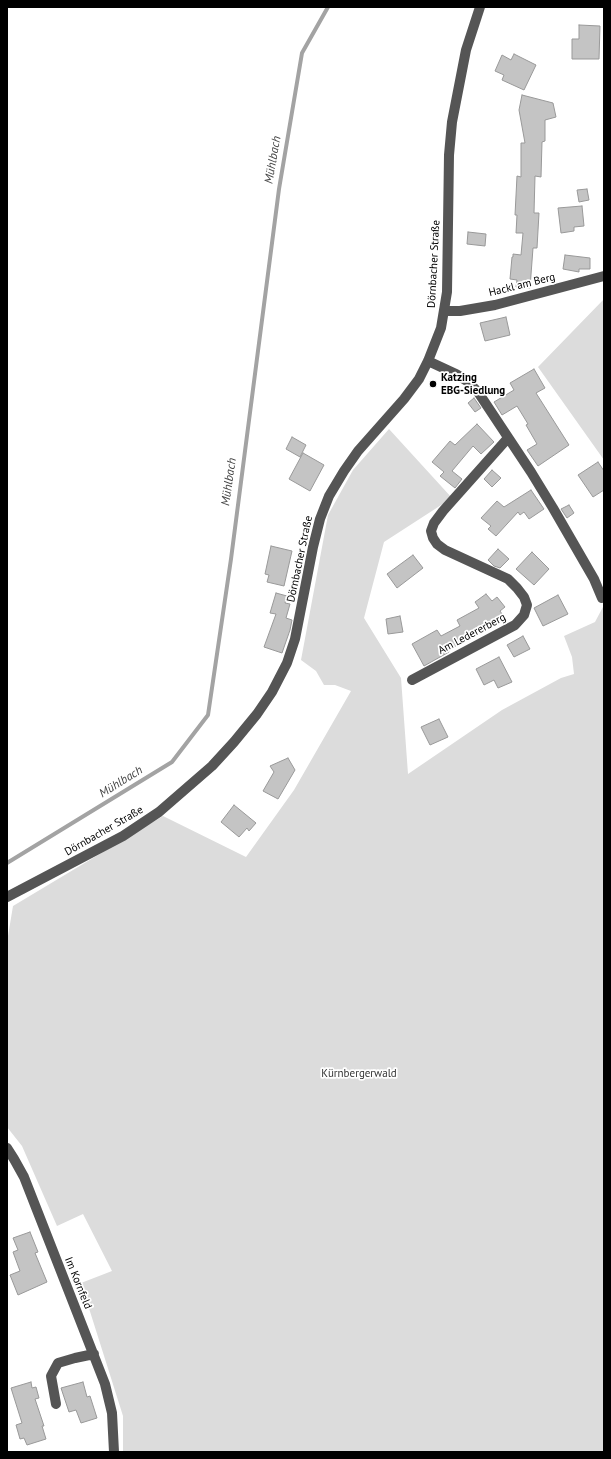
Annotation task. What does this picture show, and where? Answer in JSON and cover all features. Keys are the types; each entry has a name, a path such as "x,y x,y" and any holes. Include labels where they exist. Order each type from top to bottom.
{"street":[{"name":"Dörnbacher Straße","path":"7,897 123,836 159,812 212,766 257,714 272,692 287,663 295,639 302,608 312,547 320,519 329,496 358,451 404,399 419,379 428,361 440,328 447,292 449,155 452,122 466,50 480,7"},
{"name":"Hackl am Berg","path":"444,311 460,311 495,304 604,276"},
{"path":"428,361 456,374 467,381 478,392 553,508 594,579 602,598"},
{"name":"Am Ledererberg","path":"412,680 515,625 524,615 527,605 524,597 508,579 445,550 437,544 431,531 434,523 442,511 508,438"},
{"name":"Im Kornfeld","path":"7,1148 24,1178 105,1384 112,1413 114,1452"},
{"path":"56,1404 51,1376 58,1364 75,1358 94,1354"}],"green space":[{"path":"604,299 604,460 538,367"},
{"name":"Kürnbergerwald","path":"389,429 452,498 384,542 364,618 401,678 408,774 502,710 561,678 574,674 572,657 564,636 595,622 604,605 604,1452 123,1452 123,1416 81,1283 112,1271 83,1214 57,1226 22,1146 7,1127 7,942 13,906 163,816 246,857 294,790 351,691 335,685 324,685 316,671 301,660 328,515 353,470"}],"building":[{"path":"579,25 600,26 599,59 572,59 572,39 579,39"},
{"path":"514,54 536,65 524,90 502,80 504,75 495,71 502,55 511,60"},
{"path":"522,95 553,103 556,117 545,120 545,141 542,142 541,177 535,176 534,213 539,213 537,248 533,248 530,288 516,287 517,280 510,279 513,254 521,255 523,233 516,233 517,215 515,215 517,176 521,177 521,143 525,143 519,110"},
{"path":"587,189 589,200 579,202 577,190"},
{"path":"582,206 584,226 574,227 574,231 561,233 558,208"},
{"path":"468,232 486,234 485,246 467,244"},
{"path":"565,255 590,258 590,269 579,269 579,272 563,269"},
{"path":"506,317 510,335 485,341 480,323"},
{"path":"534,369 545,388 536,393 569,445 538,466 527,450 537,444 526,425 528,424 517,406 502,415 494,402 514,390 510,383"},
{"path":"474,398 481,408 475,412 468,403"},
{"path":"477,424 494,442 481,454 473,446 452,471 462,479 455,488 440,476 444,472 432,462 450,441 455,445"},
{"path":"292,437 306,445 300,457 286,449"},
{"path":"303,453 324,465 310,491 289,479"},
{"path":"598,462 604,471 604,490 593,497 578,475"},
{"path":"492,470 501,478 492,487 484,479"},
{"path":"531,490 544,509 529,519 524,512 520,515 518,512 496,536 488,529 491,526 481,518 497,501 504,507"},
{"path":"569,505 574,513 567,518 561,509"},
{"path":"271,546 292,551 284,586 267,582 269,575 265,574"},
{"path":"498,549 509,559 500,568 494,566 488,560"},
{"path":"532,552 549,569 534,585 516,569"},
{"path":"413,555 423,568 397,588 387,574"},
{"path":"276,593 287,596 285,603 290,604 286,618 292,620 282,653 264,647 276,614 270,613"},
{"path":"486,594 492,601 497,597 505,607 500,611 504,617 497,624 448,650 449,652 424,666 412,644 437,630 441,636 460,626 457,620 479,608 475,602"},
{"path":"558,595 568,614 543,626 534,608"},
{"path":"400,616 403,632 388,634 386,619"},
{"path":"523,636 530,649 514,657 507,645"},
{"path":"499,657 512,682 498,688 494,680 484,685 476,669"},
{"path":"439,719 448,737 430,745 421,727"},
{"path":"288,758 295,770 278,799 263,791 274,772 270,766"},
{"path":"234,805 256,823 249,831 247,828 239,837 221,822"},
{"path":"30,1232 38,1252 35,1253 47,1282 18,1295 10,1275 20,1271 13,1252 18,1250 13,1238"},
{"path":"31,1382 32,1388 36,1387 39,1398 35,1399 44,1426 42,1426 46,1439 27,1445 24,1438 20,1439 16,1425 22,1423 11,1388"},
{"path":"83,1382 87,1397 90,1396 97,1418 81,1423 76,1410 69,1412 61,1388"}],"waterway":[{"name":"Mühlbach","path":"7,863 172,762 208,715 231,559 279,189 302,53 328,7"}],"place":[{"name":"Katzing EBG-Siedlung","path":"433,384"}]}
